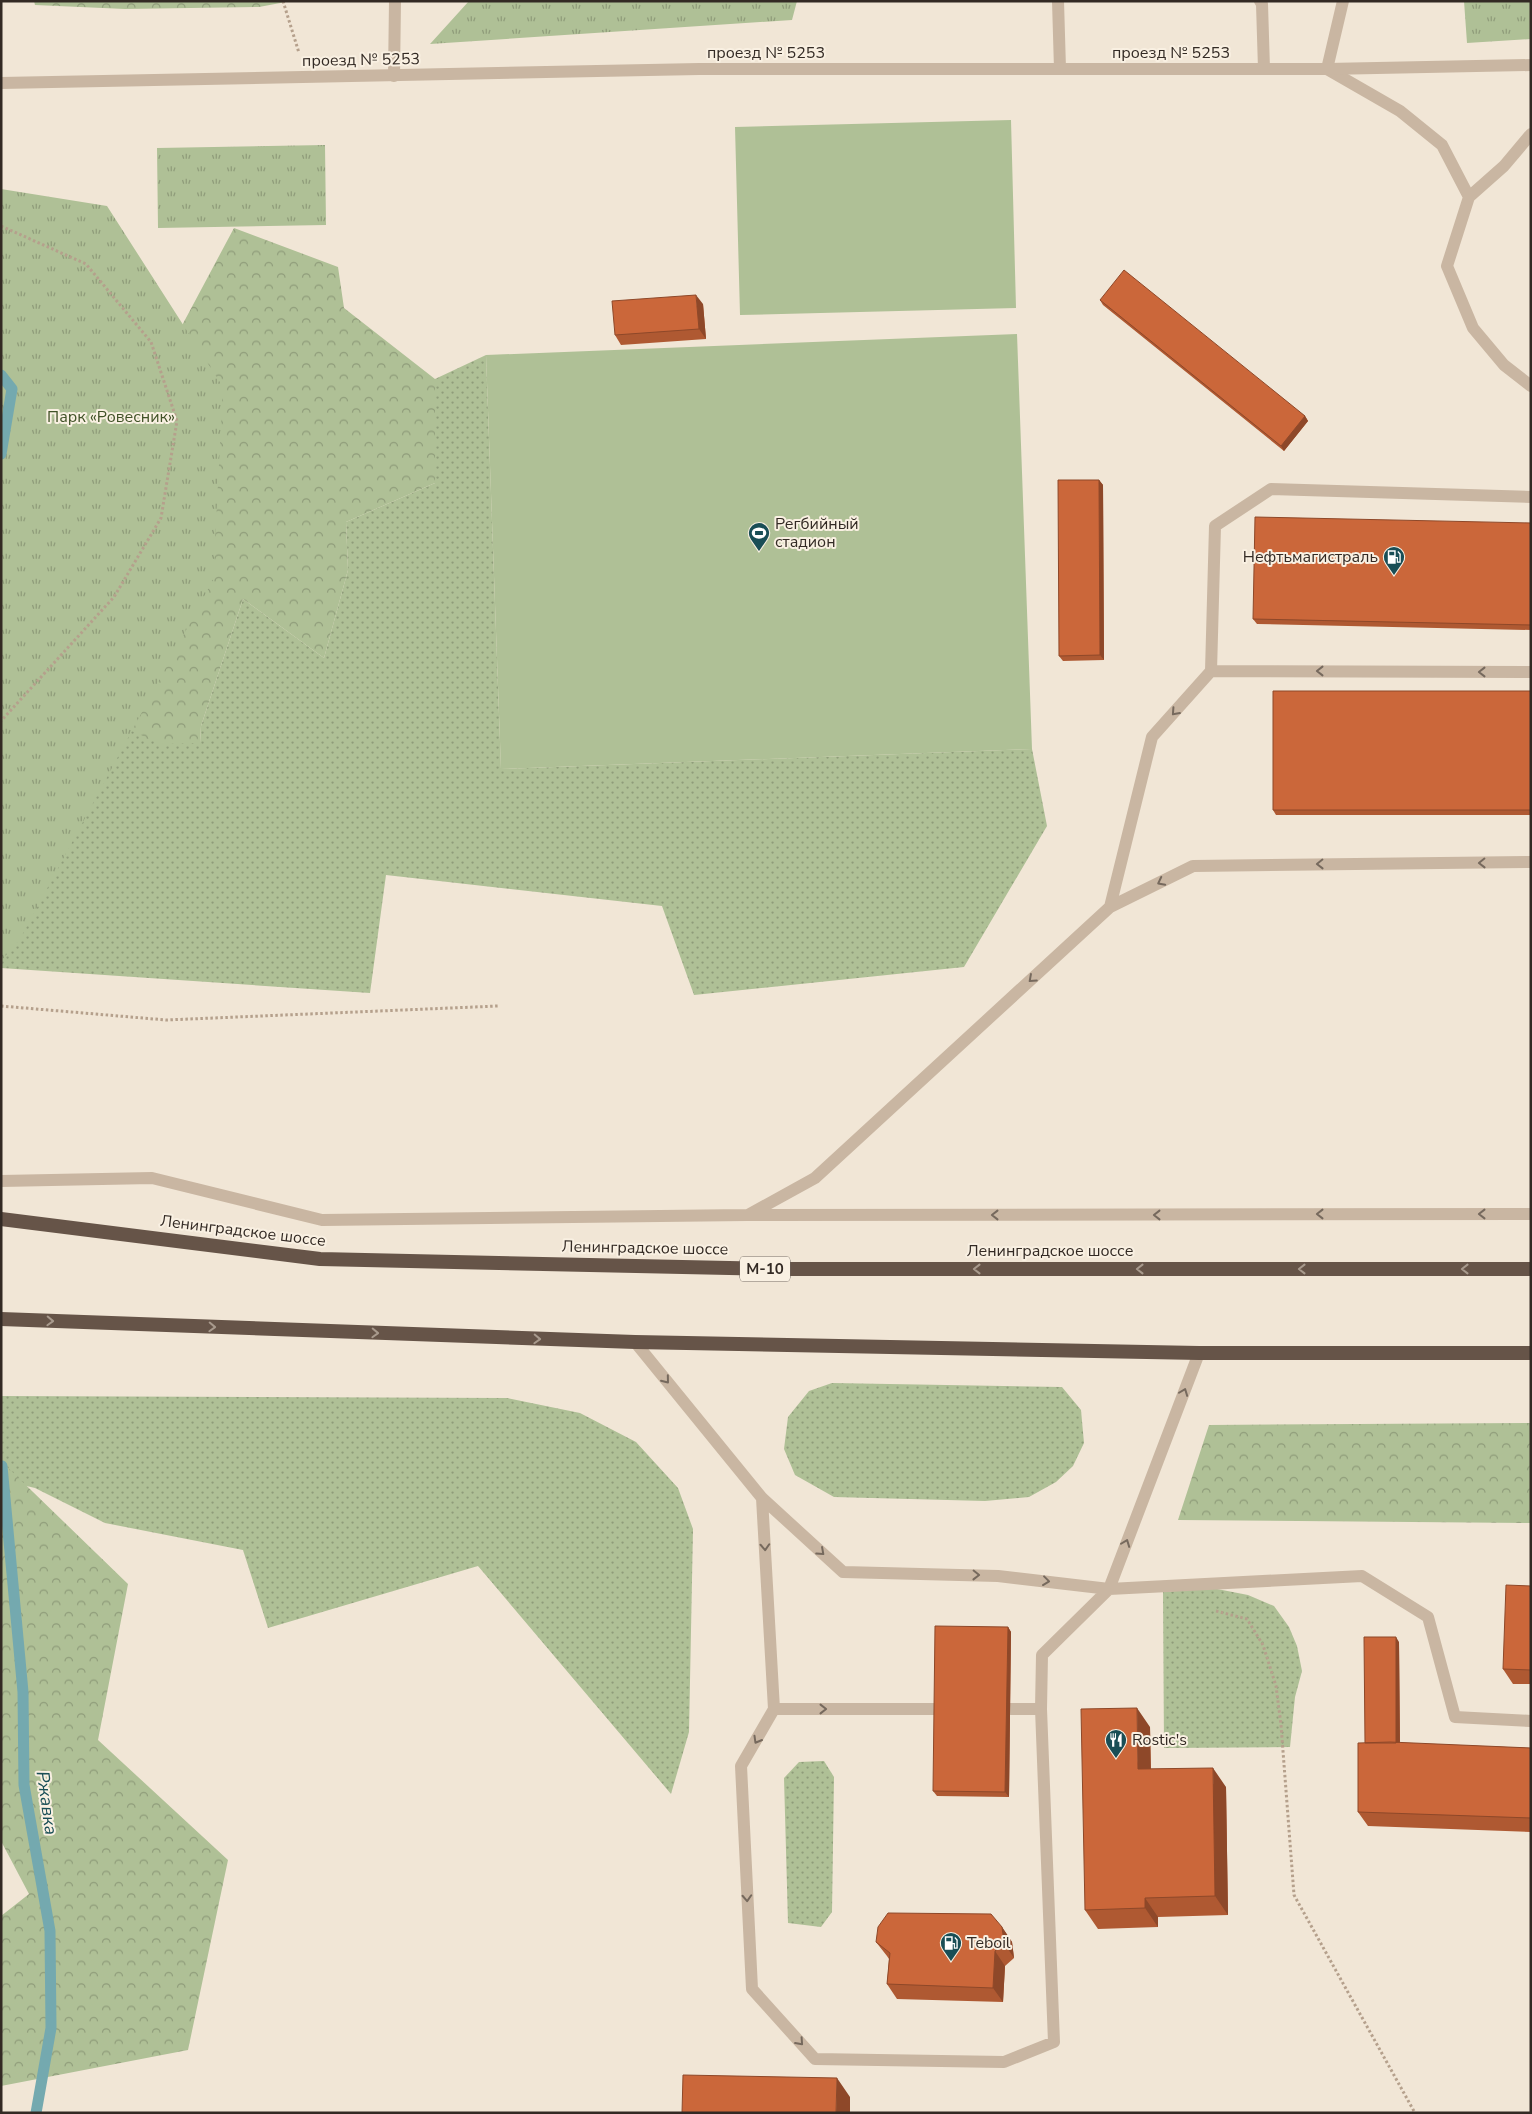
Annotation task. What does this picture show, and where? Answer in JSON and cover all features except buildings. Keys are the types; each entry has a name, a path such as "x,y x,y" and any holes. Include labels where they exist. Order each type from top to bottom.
{"highway":[{"name":"Ленинградское шоссе","path":"1,1219 320,1259 773,1269 1531,1269"},
{"path":"1,1319 635,1342 1198,1353 1531,1353"}],"street":[{"path":"394,76 395,1"},
{"path":"1058,1 1060,69"},
{"path":"1260,1 1262,4 1264,69"},
{"path":"1344,1 1327,69 1400,111 1442,145 1469,197"},
{"name":"проезд № 5253","path":"1,83 699,69 1327,69 1531,65"},
{"path":"1531,134 1504,166 1469,197 1447,266 1473,328 1504,365 1531,386"},
{"path":"1110,907 1152,737 1211,671 1215,526 1271,489 1531,497"},
{"path":"1211,671 1531,672"},
{"path":"747,1215 815,1178 1110,907 1193,866 1531,862"},
{"path":"1,1181 152,1178 322,1220 747,1215 1531,1214"},
{"path":"635,1342 762,1498 843,1572 998,1576 1109,1589 1362,1576 1428,1617 1455,1717 1531,1721"},
{"path":"762,1498 774,1709 741,1766 752,1989 815,2059 1004,2062 1054,2042 1041,1709 1042,1655 1109,1589 1198,1353"},
{"path":"774,1709 938,1709"},
{"path":"1010,1709 1041,1709"}],"path":[{"path":"283,1 307,77"},
{"path":"1,226 86,264 151,342 177,421 161,518 114,598 1,721"},
{"path":"1,1006 166,1020 498,1006"},
{"path":"1214,1610 1247,1619 1263,1646 1276,1686 1281,1725 1294,1895 1415,2113"}],"green space":[{"path":"34,1 291,1 259,7 125,9 35,5"},
{"path":"469,1 797,1 792,20 430,44"},
{"path":"1464,1 1531,1 1531,39 1467,43"},
{"path":"1011,120 1016,308 740,315 735,127"},
{"path":"325,145 326,225 158,228 157,148"},
{"name":"Парк «Ровесник»","path":"1,189 107,206 223,387 213,580 20,939 1,961"},
{"path":"234,228 338,267 344,308 435,379 435,483 346,522 348,570 324,658 243,599 201,726 200,743 161,744 132,731 138,713 131,421"},
{"name":"Регбийный стадион","path":"1017,334 1032,749 501,769 486,355"},
{"path":"486,355 501,769 1032,749 1047,826 964,967 694,995 662,906 386,875 370,993 1,968 1,722 35,681 200,743 201,726 243,599 324,658 348,570 346,522 435,483 435,379"},
{"path":"832,1383 1062,1387 1081,1410 1084,1443 1073,1466 1056,1482 1029,1497 985,1501 834,1497 795,1475 784,1449 788,1417 809,1391"},
{"path":"1,1396 507,1398 580,1413 636,1442 678,1488 693,1529 689,1732 671,1794 478,1566 268,1628 243,1550 105,1523 35,1488 1,1480"},
{"path":"1531,1423 1531,1523 1178,1520 1209,1425"},
{"path":"1,1461 128,1584 98,1740 228,1860 188,2050 1,2086 1,1916 29,1894 1,1841"},
{"path":"1212,1588 1248,1595 1274,1606 1289,1627 1297,1646 1302,1671 1295,1697 1290,1747 1164,1748 1163,1592"},
{"path":"824,1761 834,1777 832,1912 821,1927 788,1923 784,1778 799,1762"}],"waterway":[{"name":"Ржавка","path":"1,375 12,389 1,454"},
{"name":"Ржавка","path":"2,1466 23,1692 24,1785 50,1931 51,2028 36,2113"}],"place":[{"name":"Регбийный стадион","path":"759,552"},
{"name":"Нефтьмагистраль","path":"1394,576"},
{"name":"Rostic's","path":"1116,1759"},
{"name":"Teboil","path":"951,1962"}]}
